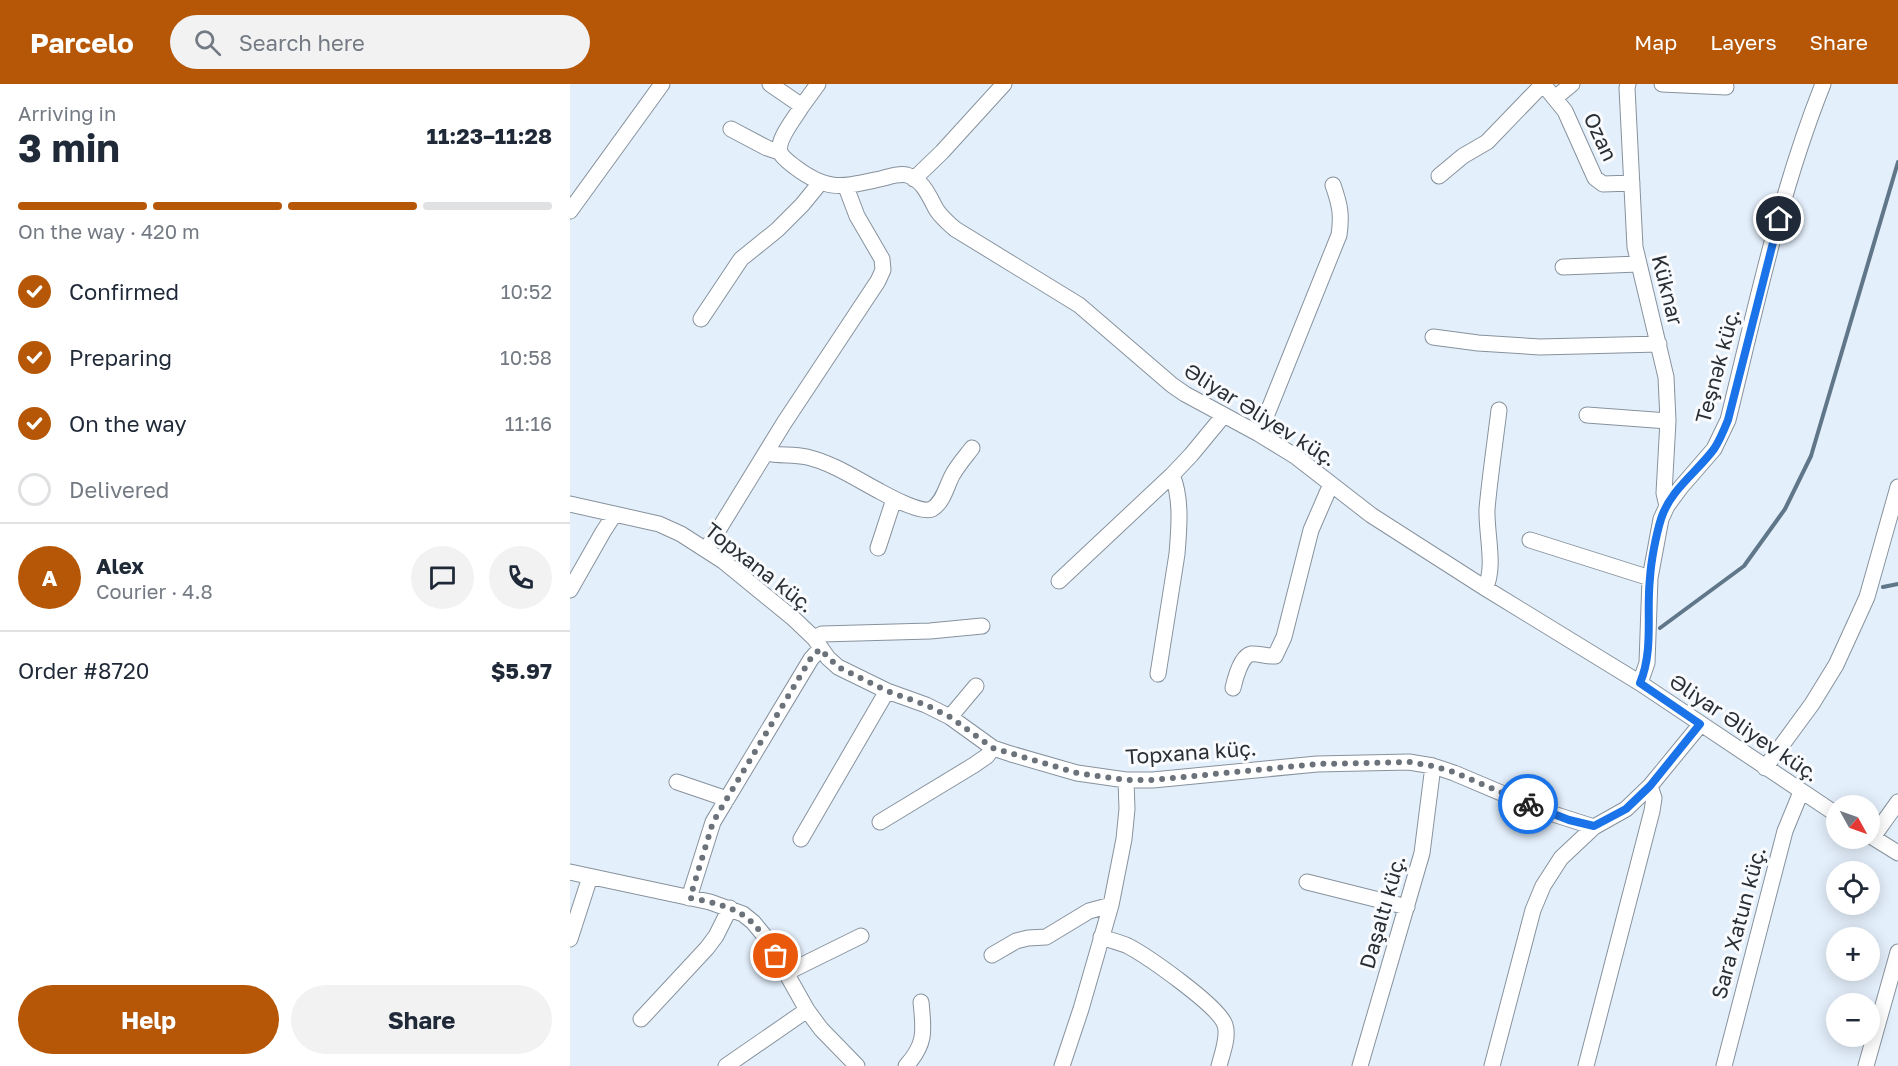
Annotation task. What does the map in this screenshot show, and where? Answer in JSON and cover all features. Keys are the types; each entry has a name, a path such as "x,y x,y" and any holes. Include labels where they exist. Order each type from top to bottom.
{"street":[{"path":"570,211 662,84"},
{"path":"770,84 802,106"},
{"path":"779,152 783,135 818,84"},
{"path":"731,129 779,152 808,177 819,183 846,187 898,174 914,179 1004,84"},
{"path":"1438,176 1463,156 1486,142 1543,84"},
{"name":"Ozan","path":"1543,84 1571,123 1595,178 1603,184 1632,183"},
{"path":"1555,98 1572,84"},
{"name":"Küknar","path":"1628,84 1633,223 1638,264 1666,377 1668,421 1664,493 1667,506"},
{"path":"1662,84 1726,87"},
{"name":"Teşnək küç.","path":"1640,683 1647,663 1650,578 1661,519 1680,487 1714,449 1728,420 1784,199 1823,84"},
{"name":"Əliyar Əliyev küç.","path":"914,179 929,194 943,219 955,229 1070,299 1172,385 1201,404 1259,434 1295,456 1371,515 1640,683 1826,808"},
{"path":"701,318 741,259 786,221 819,183"},
{"path":"1259,434 1339,235 1342,219 1340,204 1333,185"},
{"path":"706,550 883,270 882,259 857,216 846,187"},
{"path":"1563,267 1638,264"},
{"path":"1433,337 1540,347 1659,344"},
{"path":"1485,588 1491,572 1487,509 1499,410"},
{"path":"1059,581 1172,475 1224,415"},
{"path":"1587,415 1668,421"},
{"path":"766,453 807,457 894,499 921,510 928,510 934,508 940,501 954,472 972,448"},
{"path":"1158,674 1178,545 1177,491 1172,475"},
{"path":"1233,688 1246,656 1251,654 1275,656 1279,650 1311,530 1331,483"},
{"path":"1765,768 1812,704 1836,665 1868,597 1898,487"},
{"path":"878,548 894,499"},
{"name":"Topxana küç.","path":"570,504 659,524 681,534 723,561 776,604 838,667 887,691 926,705 950,717 993,748 1077,773 1126,780 1153,780 1317,764 1409,762 1454,772 1544,811 1594,826"},
{"path":"570,590 614,514"},
{"path":"1530,540 1650,578"},
{"path":"690,898 713,822 811,658 822,634 930,631 982,626"},
{"path":"950,717 976,686"},
{"path":"801,839 887,691"},
{"path":"1492,1066 1533,910 1543,886 1561,858 1594,826 1626,809 1650,786 1700,724"},
{"path":"880,822 974,765 987,756 993,748"},
{"name":"Daşaltı küç.","path":"1360,1066 1422,853 1433,766"},
{"path":"1062,1066 1081,1010 1111,905 1124,839 1126,780"},
{"path":"677,783 727,799"},
{"path":"1586,1066 1652,811 1654,798 1650,786"},
{"name":"Sara Xatun küç.","path":"1724,1066 1785,831 1801,792"},
{"path":"1880,825 1898,802"},
{"path":"1880,841 1898,852"},
{"path":"570,872 690,898 730,908 743,914 759,928 807,1010 821,1029 857,1066"},
{"path":"570,939 590,877"},
{"path":"1307,882 1407,907"},
{"path":"992,956 1016,941 1046,938 1089,911 1111,905"},
{"path":"641,1018 707,948 716,936 730,908"},
{"path":"786,973 861,936"},
{"path":"1101,937 1128,946 1149,959 1207,1002 1218,1013 1225,1024 1226,1036 1219,1066"},
{"path":"1866,1066 1898,952"},
{"path":"906,1066 921,1045 924,1032 921,1002"},
{"path":"726,1066 807,1010"}],"waterway":[{"path":"1660,628 1744,566 1785,509 1811,456 1898,162"},
{"path":"1883,587 1898,584"}],"way so far":[{"path":"776,956 759,928 743,914 730,908 690,898 713,822 811,658 820,649 838,667 887,691 926,705 950,717 993,748 1077,773 1126,780 1153,780 1317,764 1409,762 1454,772 1528,804"}],"route":[{"path":"1528,804 1569,820 1594,826 1626,809 1650,786 1700,724 1640,683 1647,663 1650,578 1661,519 1667,506 1680,487 1714,449 1728,420 1779,219"}]}
